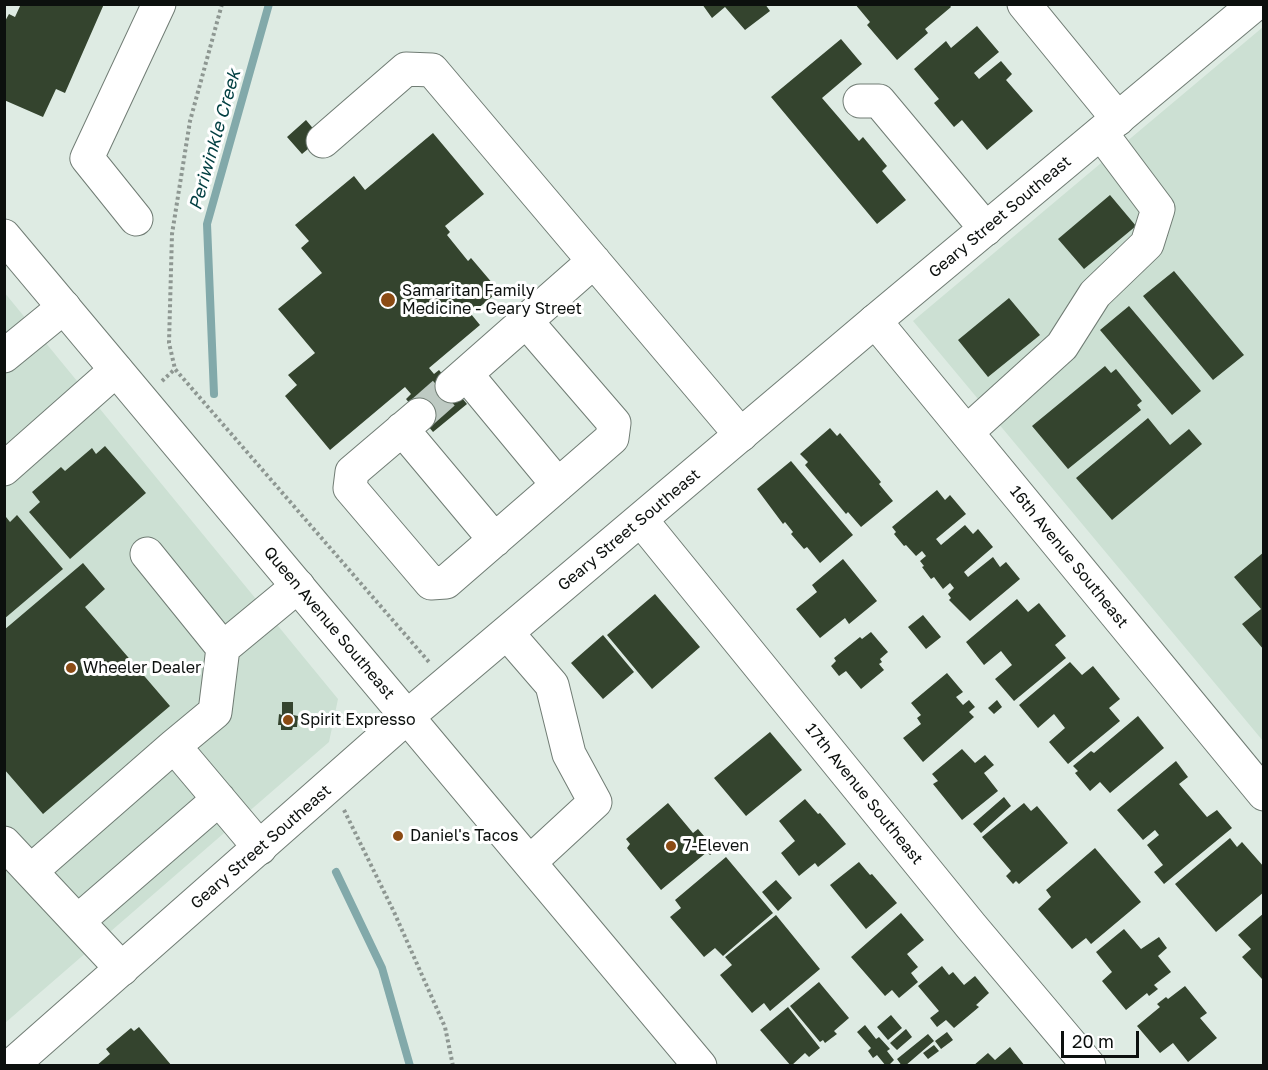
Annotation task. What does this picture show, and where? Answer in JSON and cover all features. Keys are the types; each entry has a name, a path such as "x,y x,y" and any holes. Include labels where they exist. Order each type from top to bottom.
{"main road":[{"path":"136,219 87,158 159,4"},
{"path":"967,432 1062,346 1095,294 1147,244 1158,209 1109,126 1024,4"},
{"name":"Geary Street Southeast","path":"11,1065 408,716 875,321 1255,4"},
{"path":"323,141 406,69 432,70 741,435"},
{"path":"860,101 879,101 986,229"},
{"name":"Queen Avenue Southeast","path":"4,236 700,1065"},
{"path":"558,484 459,380 594,261"},
{"path":"4,356 64,307"},
{"path":"495,540 411,422 352,472 350,488 430,583 446,582 495,540 612,438 614,423 526,321"},
{"name":"16th Avenue Southeast","path":"875,321 1263,794"},
{"path":"4,470 116,370"},
{"name":"17th Avenue Southeast","path":"641,520 971,926 1089,1065"},
{"path":"147,554 223,648"},
{"path":"31,871 215,712 223,648 298,586"},
{"path":"507,633 552,685 569,754 595,802 530,862"},
{"path":"174,746 260,848"},
{"path":"78,921 219,799"},
{"path":"4,843 122,969"}],"path":[{"path":"222,4 190,121 172,234 169,343 175,369 447,683"},
{"path":"333,784 394,912 445,1027 453,1065"}],"shaded area":[{"path":"1263,27 1263,741 913,321"},
{"path":"4,292 338,699 329,742 5,1023"}],"building":[{"path":"21,4 104,4 65,93 56,89 43,117 4,100 4,23 9,14 15,17"},
{"path":"702,4 765,4 770,11 745,30 725,7 712,18"},
{"path":"855,4 949,4 951,7 925,29 928,33 897,60 867,25 870,22"},
{"path":"977,26 999,52 974,73 979,79 1001,61 1012,74 1006,80 1033,111 987,150 962,120 954,127 934,103 939,99 914,69 946,41 951,48"},
{"path":"841,39 862,64 822,98 859,141 863,137 887,166 882,171 906,200 877,224 771,97"},
{"path":"306,120 321,138 302,154 287,137"},
{"name":"Samaritan Family Medicine - Geary Street","path":"433,133 484,194 445,226 450,232 447,235 468,261 471,258 499,291 471,314 480,325 429,368 434,374 439,370 467,404 433,432 406,399 411,394 405,387 330,450 285,396 297,385 288,375 315,353 278,309 322,273 301,248 309,241 295,225 354,176 365,190"},
{"path":"1110,195 1136,226 1084,269 1058,239"},
{"path":"1174,271 1244,355 1213,380 1143,296"},
{"path":"1009,298 1040,335 988,377 958,340"},
{"path":"1129,306 1201,391 1172,415 1100,330"},
{"path":"1105,366 1111,373 1116,369 1142,401 1137,405 1141,410 1068,469 1032,426"},
{"path":"1148,418 1170,445 1189,429 1202,444 1112,520 1076,478"},
{"path":"830,428 837,436 840,433 881,482 879,484 893,501 861,527 848,512 846,514 805,465 808,462 800,454"},
{"path":"105,446 146,493 70,559 29,512 40,502 32,492 61,467 65,471 92,448 96,454"},
{"path":"791,461 853,535 820,563 807,547 804,549 791,534 793,532 785,522 783,524 757,489"},
{"path":"937,490 945,500 950,495 966,514 936,539 941,545 965,525 973,534 978,529 993,547 964,572 968,577 993,557 1000,567 1006,562 1020,579 970,621 949,600 951,598 948,594 954,588 950,583 943,589 934,577 931,579 920,561 926,556 922,551 916,556 906,545 904,546 894,534 896,532 892,527"},
{"path":"17,515 63,569 4,619 4,518 6,517 10,522"},
{"path":"1264,552 1264,650 1242,624 1261,609 1234,577"},
{"path":"843,559 877,601 849,624 845,618 820,638 796,609 817,592 812,585"},
{"name":"Wheeler Dealer","path":"83,563 105,589 85,607 170,706 43,814 4,769 4,630"},
{"path":"655,594 700,647 652,689 607,635"},
{"path":"1017,599 1028,612 1039,603 1066,636 1055,645 1066,658 1014,701 995,679 1012,665 1001,651 984,665 966,642"},
{"path":"923,615 941,637 926,649 908,627"},
{"path":"871,632 888,652 880,659 882,662 879,664 884,670 861,689 846,671 839,676 831,666 836,661 834,658 860,637 862,639"},
{"path":"603,635 634,672 603,699 571,663"},
{"path":"1070,662 1082,675 1093,666 1120,699 1109,708 1120,721 1068,764 1049,742 1065,728 1054,714 1038,728 1019,705"},
{"path":"947,673 963,692 956,697 963,705 969,700 975,707 969,712 974,717 923,762 903,738 921,724 917,718 921,715 911,703"},
{"path":"997,700 1002,707 994,714 988,708"},
{"name":"Spirit Expresso","path":"282,702 293,702 293,715 298,716 297,727 293,727 292,730 281,730 281,725 278,725 279,714 282,715"},
{"path":"1138,716 1164,748 1110,793 1100,782 1090,791 1075,773 1078,771 1073,766 1091,751 1094,753"},
{"path":"770,732 802,770 746,816 714,778"},
{"path":"962,749 975,763 985,755 994,765 984,773 998,791 962,820 933,784 938,781 932,774"},
{"path":"1176,761 1188,777 1179,784 1207,817 1217,810 1232,828 1164,884 1154,872 1163,865 1147,845 1159,835 1155,830 1143,840 1117,810"},
{"path":"1004,797 1011,806 981,833 973,824"},
{"path":"805,799 846,844 818,867 815,863 799,876 781,853 795,841 779,821"},
{"name":"7-Eleven","path":"668,803 693,833 698,829 716,850 710,855 707,852 661,890 627,848 630,844 626,839"},
{"path":"1024,803 1031,811 1037,806 1068,843 1019,884 1016,881 1013,884 1006,876 1011,871 982,837"},
{"path":"1230,838 1237,847 1242,842 1264,867 1264,892 1216,932 1175,884"},
{"path":"1095,848 1141,902 1091,944 1086,938 1072,949 1038,909 1051,897 1046,890"},
{"path":"726,857 773,913 723,956 715,948 704,957 670,917 681,908 675,900"},
{"path":"859,862 897,903 866,929 830,885"},
{"path":"776,880 792,898 778,911 762,892"},
{"path":"901,913 924,940 907,954 918,967 911,973 918,982 899,998 892,990 885,996 851,957"},
{"path":"1264,913 1264,978 1262,979 1242,957 1251,949 1238,935"},
{"path":"776,915 820,969 770,1011 764,1003 752,1013 720,975 732,965 725,957"},
{"path":"1124,929 1141,949 1159,937 1167,948 1158,956 1171,972 1154,985 1158,989 1149,996 1147,993 1126,1010 1102,981 1112,972 1096,952"},
{"path":"942,966 949,975 953,972 964,985 975,976 989,993 976,1005 979,1007 954,1028 946,1020 937,1027 930,1018 939,1011 918,986"},
{"path":"819,982 849,1018 834,1031 837,1034 825,1043 823,1040 820,1042 790,1006"},
{"path":"1185,986 1207,1013 1200,1018 1217,1038 1188,1062 1173,1043 1160,1053 1137,1026 1160,1007 1157,1004"},
{"path":"788,1007 820,1048 809,1057 805,1053 791,1066 760,1030"},
{"path":"891,1015 902,1028 888,1040 877,1027"},
{"path":"865,1025 876,1039 879,1037 890,1049 887,1051 894,1060 888,1066 877,1055 873,1058 868,1051 871,1048 857,1032"},
{"path":"139,1027 172,1066 96,1066 110,1054 106,1049 131,1028 134,1031"},
{"path":"906,1029 912,1037 897,1050 890,1043"},
{"path":"947,1032 953,1040 941,1049 935,1041"},
{"path":"928,1034 934,1041 905,1066 902,1066 897,1059"},
{"path":"934,1045 939,1051 928,1059 923,1053"},
{"path":"1010,1047 1025,1066 973,1066 988,1053 995,1060"}],"waterway":[{"name":"Periwinkle Creek","path":"214,394 207,224 269,4"},
{"name":"Periwinkle Creek","path":"336,872 382,968 410,1066"}],"tunnel":[{"path":"419,415 452,386"}],"place":[{"name":"Samaritan Family Medicine - Geary Street","path":"388,300"},
{"name":"Wheeler Dealer","path":"71,668"},
{"name":"Spirit Expresso","path":"288,720"},
{"name":"Daniel's Tacos","path":"398,836"},
{"name":"7-Eleven","path":"671,846"}]}
